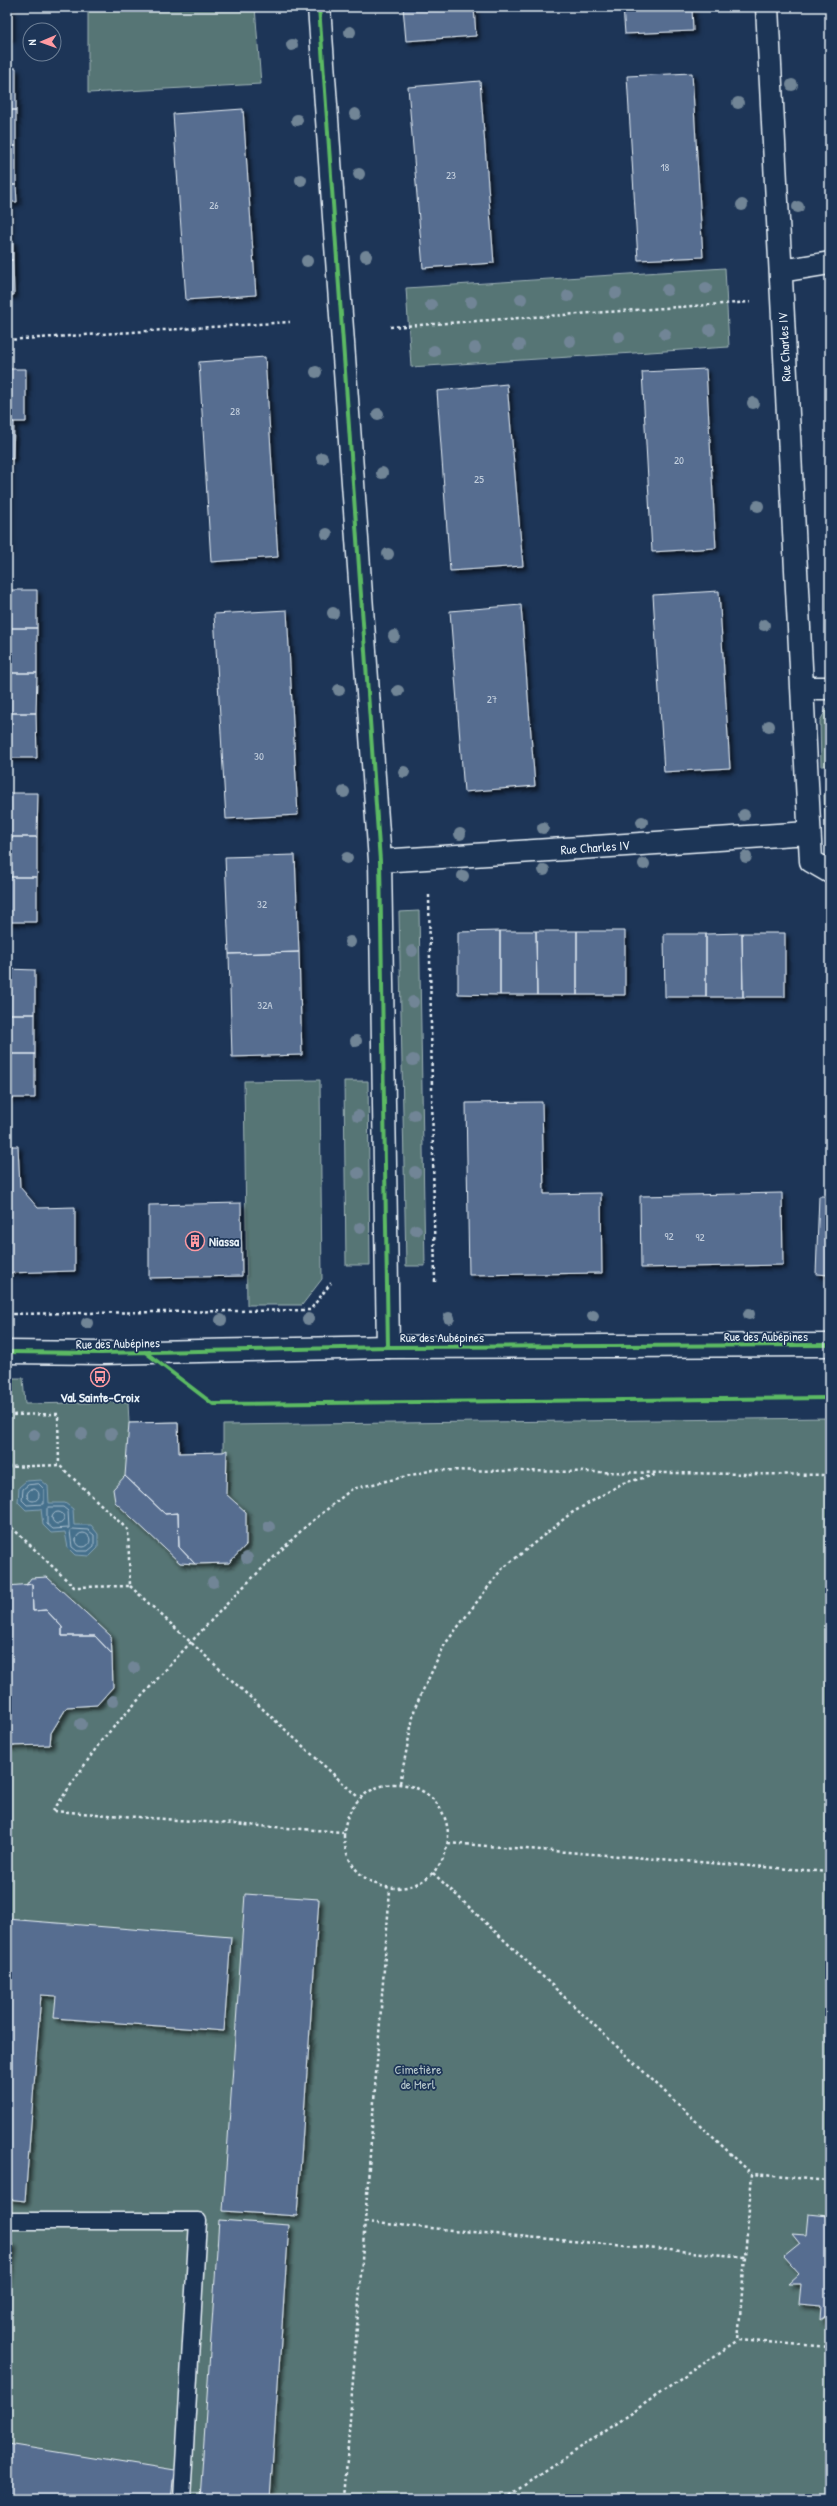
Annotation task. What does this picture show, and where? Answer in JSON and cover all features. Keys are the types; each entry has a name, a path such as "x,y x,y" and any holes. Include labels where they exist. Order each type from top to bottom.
{"street":[{"path":"319,7 380,861 388,1347"},
{"name":"Rue Charles IV","path":"767,7 811,861 830,872"},
{"path":"781,271 830,263"},
{"path":"802,688 830,688"},
{"name":"Rue Charles IV","path":"380,861 810,833"},
{"name":"Rue des Aubépines","path":"7,1352 101,1354 388,1347 830,1345"}],"lane":[{"path":"7,2221 198,2221 182,2499"}],"path":[{"path":"390,327 782,300"},
{"path":"7,340 290,322"},
{"path":"429,895 435,1283"},
{"path":"7,1314 310,1310 331,1283"},
{"path":"7,1415 58,1414 59,1465"},
{"path":"7,1467 59,1465 128,1530 130,1586 358,1798"},
{"path":"343,1832 53,1811 101,1741 190,1643 239,1591 304,1528 352,1489 433,1470 830,1476"},
{"path":"400,1783 416,1707 422,1693 446,1644 501,1570 570,1514 623,1483 659,1474"},
{"path":"7,1523 74,1587 130,1586"},
{"path":"400,1783 416,1788 430,1797 441,1810 448,1826 448,1843 443,1859 433,1874 420,1883 406,1888 390,1889 375,1885 361,1876 354,1868 344,1848 343,1832 351,1808 358,1798 385,1784 400,1783"},
{"path":"448,1843 830,1872"},
{"path":"433,1874 752,2174 830,2181"},
{"path":"344,2499 390,1889"},
{"path":"738,2340 752,2174"},
{"path":"365,2222 745,2257"},
{"path":"505,2499 738,2340 830,2347"}],"green space":[{"path":"88,7 255,7 261,84 88,93"},
{"path":"725,268 729,347 411,367 406,288"},
{"path":"827,494 830,494 830,647 828,646 827,632"},
{"path":"827,708 830,708 830,766 821,766 820,721"},
{"path":"824,795 830,795 830,845 826,840"},
{"path":"419,911 425,1266 406,1266 399,912"},
{"path":"320,1080 322,1279 302,1305 247,1305 244,1081"},
{"path":"344,1081 368,1081 370,1265 346,1265"},
{"name":"Cimetière de Merl","path":"7,1378 23,1378 25,1404 128,1402 129,1423 178,1422 179,1453 223,1452 223,1425 830,1418 830,2499 7,2499"}],"water":[{"path":"41,1480 48,1486 49,1503 65,1503 73,1509 74,1525 91,1525 98,1534 98,1548 90,1556 75,1555 68,1548 65,1532 51,1533 43,1525 41,1509 26,1510 18,1502 19,1487 26,1481"}],"building":[{"path":"7,7 11,7 11,39 7,39"},
{"path":"403,7 474,7 476,36 406,41"},
{"path":"623,7 692,7 693,31 625,34"},
{"path":"7,68 16,68 16,110 7,110"},
{"path":"692,73 703,257 638,260 627,76"},
{"path":"480,81 494,263 423,268 408,87"},
{"path":"243,109 256,295 186,300 173,114"},
{"path":"7,110 16,110 16,146 7,146"},
{"path":"7,146 16,146 16,185 7,185"},
{"path":"7,185 16,185 17,202 9,202 9,221 7,221"},
{"path":"7,221 9,221 10,241 13,241 13,260 7,260"},
{"path":"7,260 13,260 14,295 7,295"},
{"path":"265,357 278,557 211,562 199,362"},
{"path":"7,369 26,369 26,422 7,422"},
{"path":"706,369 716,548 652,552 642,372"},
{"path":"507,384 523,566 450,571 437,391"},
{"path":"7,422 14,422 13,459 7,459"},
{"path":"7,461 9,461 9,498 7,498"},
{"path":"7,498 9,498 8,553 7,553"},
{"path":"7,590 37,590 37,628 7,628"},
{"path":"719,591 730,768 664,772 653,595"},
{"path":"521,605 535,786 464,792 450,611"},
{"path":"287,610 298,815 226,819 214,614"},
{"path":"7,628 37,628 37,673 7,673"},
{"path":"7,673 37,673 36,713 7,713"},
{"path":"7,713 36,713 37,758 7,758"},
{"path":"7,793 38,793 37,837 7,837"},
{"path":"7,837 37,837 37,877 7,877"},
{"path":"295,855 299,952 229,954 225,857"},
{"path":"7,877 37,877 37,922 7,922"},
{"path":"500,931 536,931 537,995 500,995"},
{"path":"500,931 500,995 458,994 458,932"},
{"path":"536,931 577,931 577,995 537,995"},
{"path":"577,931 625,931 625,995 577,995"},
{"path":"742,933 785,933 785,997 743,997"},
{"path":"742,933 743,997 706,997 706,934"},
{"path":"664,934 706,934 706,997 665,997"},
{"path":"299,952 302,1055 232,1057 229,954"},
{"path":"7,969 35,970 35,1014 7,1014"},
{"path":"7,1014 35,1014 35,1054 7,1054"},
{"path":"7,1054 35,1054 35,1098 7,1098"},
{"path":"542,1102 544,1194 601,1193 602,1273 469,1275 466,1103"},
{"path":"7,1146 18,1146 20,1187 38,1208 75,1207 75,1271 7,1273"},
{"path":"782,1193 783,1265 641,1268 640,1196"},
{"path":"819,1196 830,1196 830,1275 816,1274"},
{"name":"Niassa","path":"241,1203 242,1276 149,1278 149,1205"},
{"path":"178,1422 179,1453 223,1452 227,1450 226,1494 246,1512 246,1545 229,1563 195,1564 179,1547 178,1513 165,1514 125,1476 129,1423"},
{"path":"125,1476 165,1514 178,1513 179,1547 195,1564 180,1563 115,1502 113,1489"},
{"path":"47,1577 111,1636 112,1654 95,1636 62,1636 62,1627 46,1610 33,1611 32,1584 26,1585 31,1578"},
{"path":"32,1584 33,1611 46,1610 62,1627 62,1636 95,1636 112,1654 113,1687 97,1705 67,1707 51,1733 50,1745 7,1746 7,1586"},
{"path":"245,1894 319,1899 297,2216 223,2211"},
{"path":"7,1919 231,1937 224,2031 54,2018 56,1996 41,1995 25,2201 7,2199"},
{"path":"828,2204 830,2207 830,2313 820,2320 821,2306 799,2304 801,2284 788,2284 799,2274 784,2257 800,2244 792,2234 806,2235 808,2214 827,2216"},
{"path":"219,2220 289,2225 270,2499 200,2499"},
{"path":"7,2243 13,2244 7,2281"},
{"path":"7,2444 174,2471 171,2499 7,2499"}],"cycle path":[{"path":"319,7 380,861 388,1347"},
{"path":"7,1352 101,1353 388,1347 830,1345"},
{"path":"145,1352 213,1404 830,1398"}],"place":[{"name":"Niassa","path":"195,1241"},
{"name":"Val Sainte-Croix","path":"100,1377"}]}
